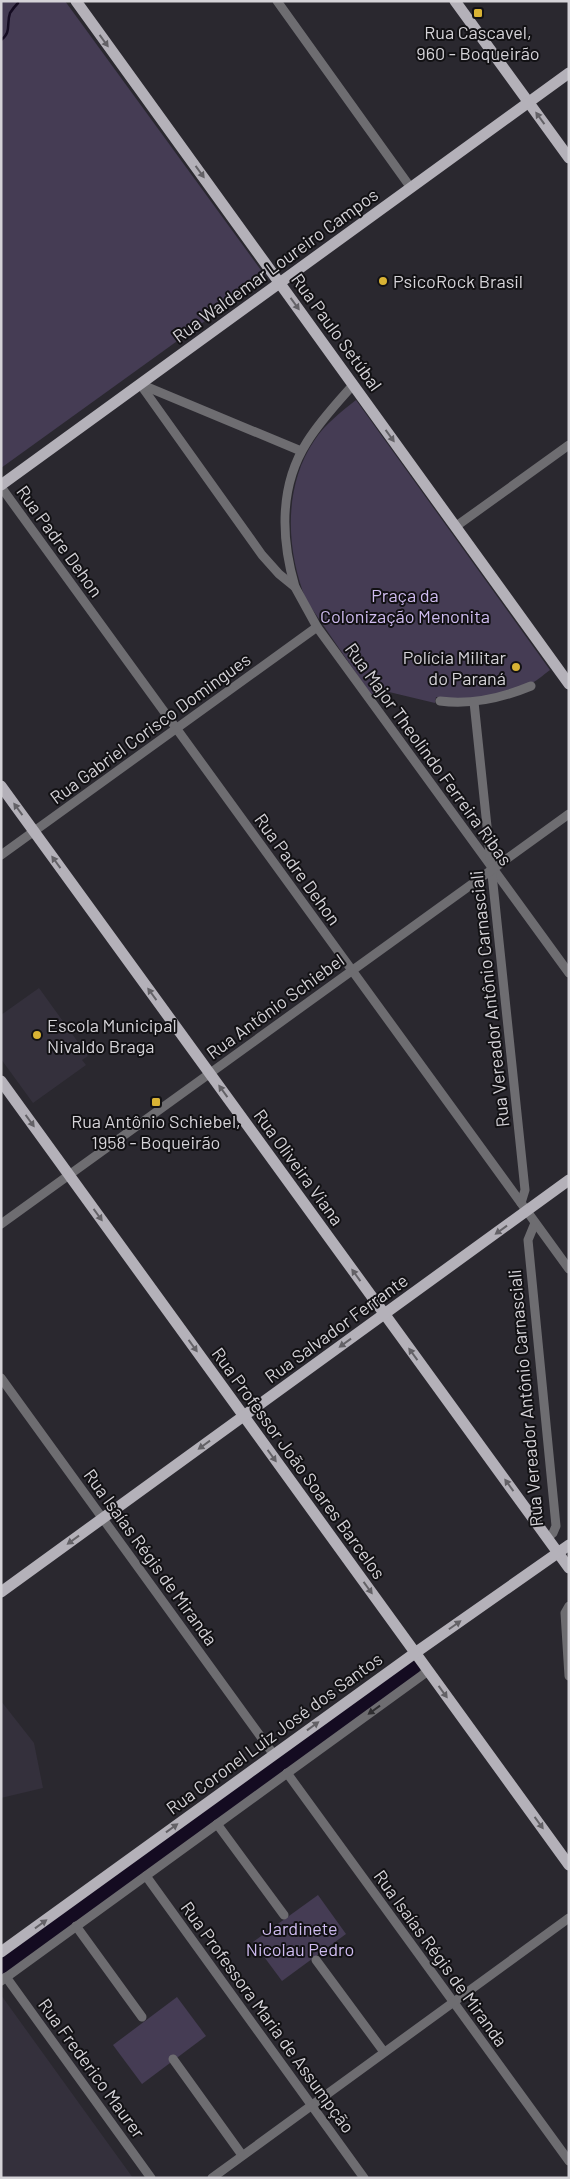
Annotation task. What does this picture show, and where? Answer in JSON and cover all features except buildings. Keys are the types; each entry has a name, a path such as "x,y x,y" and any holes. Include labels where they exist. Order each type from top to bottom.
{"main road":[{"name":"Rua Paulo Setúbal","path":"76,1 569,684"},
{"path":"455,1 569,158"},
{"name":"Rua Waldemar Loureiro Campos","path":"1,486 569,73"},
{"name":"Rua Oliveira Viana","path":"1,786 569,1568"},
{"name":"Rua Professor João Soares Barcelos","path":"1,1081 569,1865"},
{"name":"Rua Salvador Ferrante","path":"1,1592 384,1314 524,1207 569,1180"},
{"name":"Rua Coronel Luiz José dos Santos","path":"1,1952 415,1652 569,1545"}],"street":[{"path":"277,1 411,188"},
{"path":"140,384 301,452"},
{"name":"Rua Major Theolindo Ferreira Ribas","path":"140,384 266,560 295,587 317,627 569,973"},
{"path":"295,587 288,558 285,520 289,486 301,452 312,435 353,385"},
{"path":"455,527 569,445"},
{"name":"Rua Padre Dehon","path":"1,486 569,1269"},
{"name":"Rua Gabriel Corisco Domingues","path":"1,855 317,627"},
{"path":"440,701 474,702 531,686"},
{"name":"Rua Vereador Antônio Carnasciali","path":"474,702 493,869 525,1190 524,1207"},
{"name":"Rua Antônio Schiebel","path":"1,1224 569,814"},
{"name":"Rua Vereador Antônio Carnasciali","path":"535,1223 528,1240 556,1526 547,1538"},
{"name":"Rua Isaías Régis de Miranda","path":"1,1378 274,1755"},
{"path":"567,1609 569,1676"},
{"path":"4,1979 428,1671"},
{"name":"Rua Isaías Régis de Miranda","path":"287,1773 569,2161"},
{"path":"217,1824 284,1915"},
{"name":"Rua Professora Maria de Assumpção","path":"146,1876 364,2178"},
{"path":"212,2178 569,1918"},
{"path":"76,1926 142,2018"},
{"path":"316,1960 384,2052"},
{"name":"Rua Frederico Maurer","path":"4,1979 152,2178"},
{"path":"173,2060 242,2155"}],"shaded area":[{"name":"Escola Municipal Nivaldo Braga","path":"39,988 88,1056 82,1060 86,1065 33,1103 1,1059 1,1015"},
{"path":"1,1701 34,1743 43,1788 1,1798"},
{"path":"1,1995 81,2106 133,2178 1,2178"}],"green space":[{"path":"1,1 65,1 266,277 1,468"},
{"name":"Praça da Colonização Menonita","path":"356,400 550,670 534,682 506,693 471,699 436,697 435,703 389,692 371,695 306,600 294,561 292,540 291,519 297,478 304,459 318,435"},
{"name":"Jardinete Nicolau Pedro","path":"318,1895 346,1934 282,1981 253,1942"},
{"path":"177,1997 206,2036 142,2084 113,2045"}],"waterway":[{"path":"1,40 8,31 10,13 18,3"},
{"path":"1,1967 412,1669"}],"place":[{"name":"Rua Cascavel, 960 - Boqueirão","path":"478,13"},
{"name":"PsicoRock Brasil","path":"383,281"},
{"name":"Polícia Militar do Paraná","path":"516,667"},
{"name":"Escola Municipal Nivaldo Braga","path":"37,1035"},
{"name":"Rua Antônio Schiebel, 1958 - Boqueirão","path":"156,1102"}]}
